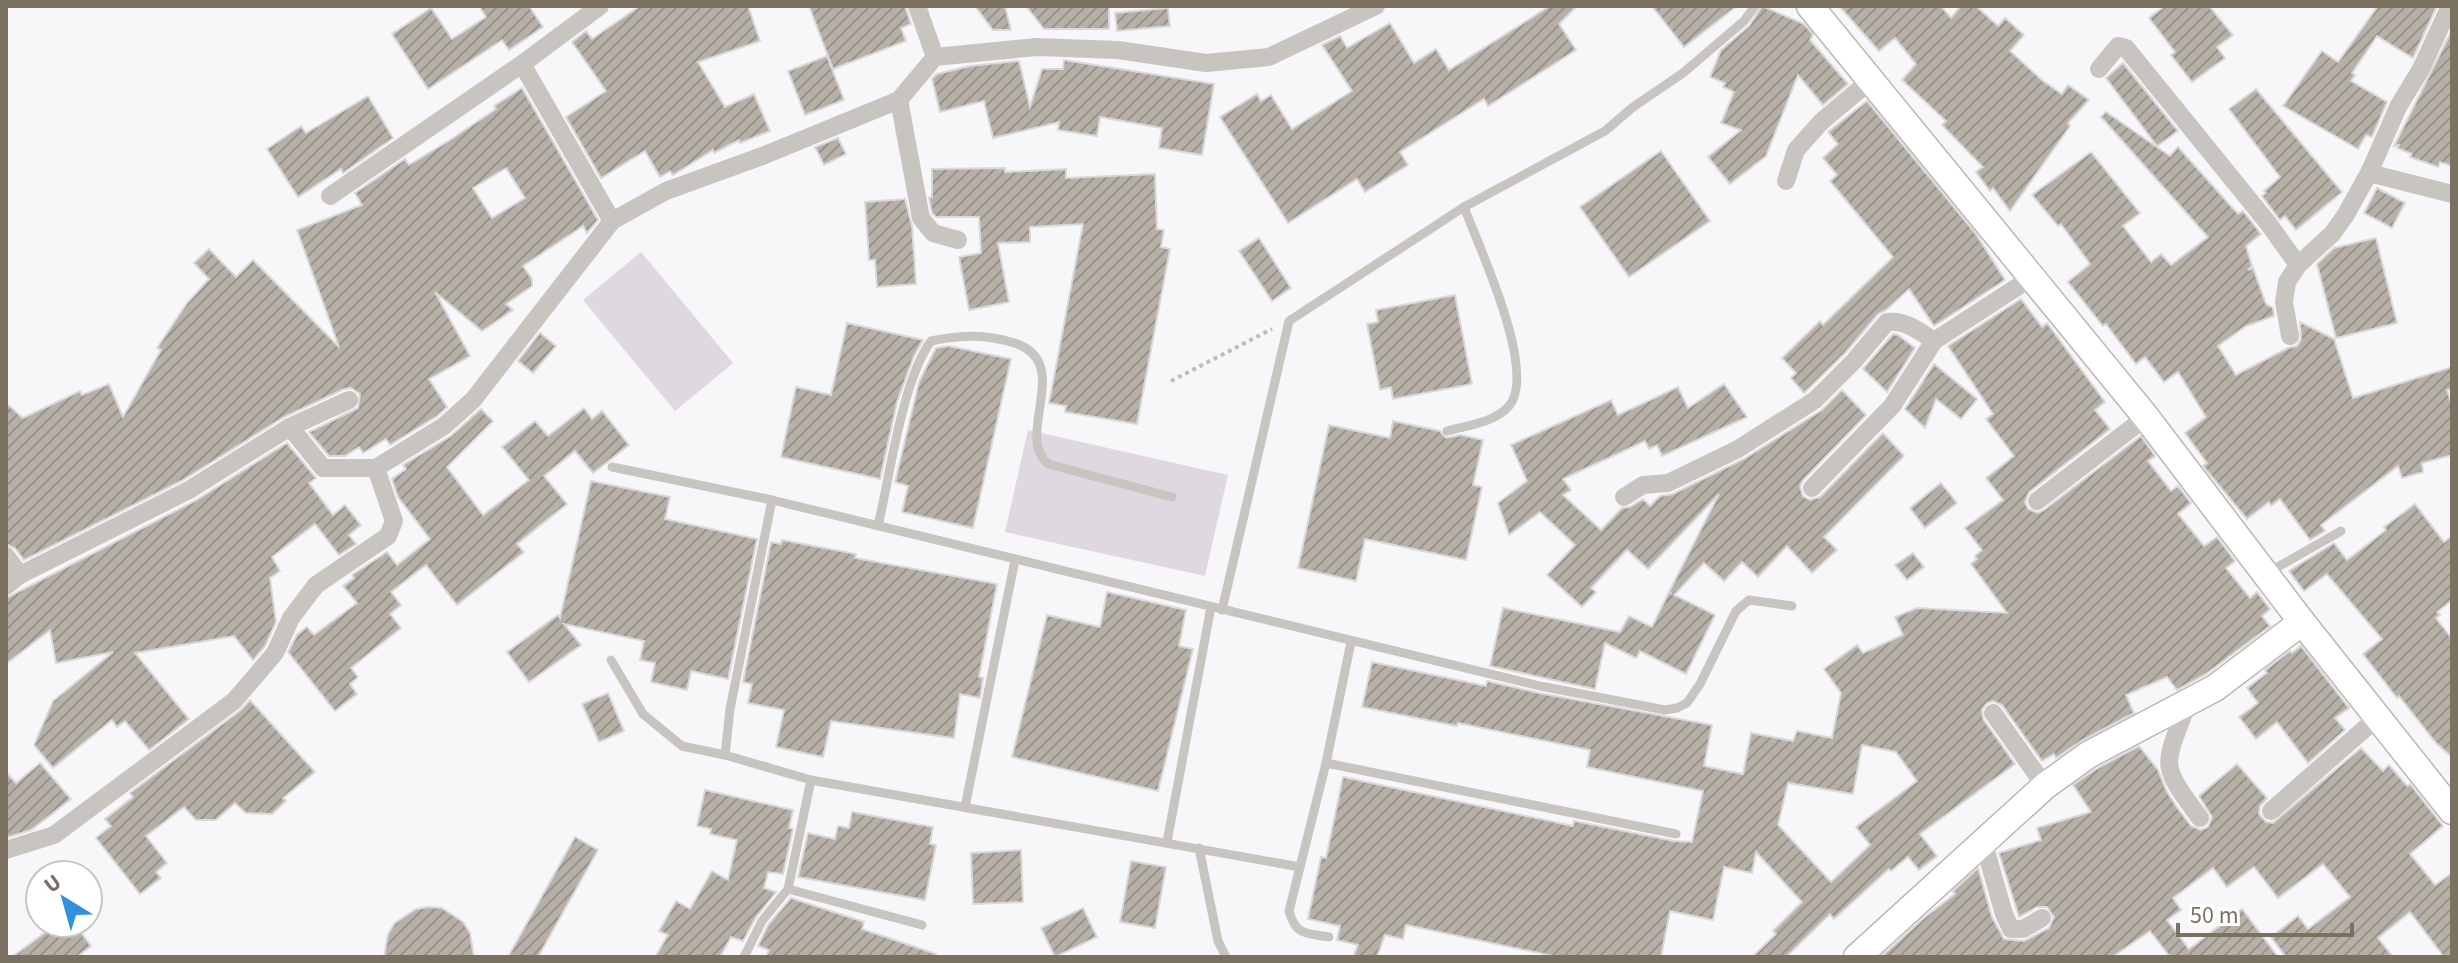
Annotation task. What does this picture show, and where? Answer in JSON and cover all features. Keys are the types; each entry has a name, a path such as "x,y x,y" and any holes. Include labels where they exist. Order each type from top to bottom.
{"street":[{"path":"330,196 522,64 600,6"},
{"path":"917,6 935,57"},
{"path":"290,427 323,468 376,468 444,426 473,400 612,221 666,191 765,155 899,100 935,57 1037,47 1118,50 1206,63 1269,57 1376,6"},
{"path":"2290,336 2284,302 2287,282 2298,265 2332,234 2369,173 2398,107 2421,69 2450,6"},
{"path":"1817,9 2146,417 2302,622 2452,811"},
{"path":"2099,69 2118,46 2126,48 2268,223 2298,265"},
{"path":"522,64 612,221"},
{"path":"1786,181 1796,150 1821,122 1872,79"},
{"path":"899,100 921,218 933,233 958,240"},
{"path":"2369,173 2452,194"},
{"path":"1812,488 1892,406 1934,341 2031,278"},
{"path":"1624,497 1643,485 1668,483 1738,449 1815,400 1887,322 1897,321 1919,330 1934,341"},
{"path":"6,556 13,581 189,490 290,427 349,400"},
{"path":"2037,501 2146,417"},
{"path":"6,850 54,835 234,701 275,653 291,618 316,585 388,536 393,527 392,514 376,468"},
{"path":"1857,957 2045,786 2088,755 2215,688 2302,622"},
{"path":"2188,702 2167,759 2168,771 2200,818"},
{"path":"1993,713 2045,786"},
{"path":"2271,811 2378,717"},
{"path":"1984,844 2011,929 2023,929 2042,918"}],"lane":[{"path":"1222,610 1289,321 1464,207 1605,131 1633,107 1683,73 1744,21 1755,6"},
{"path":"1447,431 1494,418 1513,402 1519,382 1517,357 1505,315 1464,207"},
{"path":"878,526 919,358 931,341 961,335 993,337 1025,346 1039,360 1042,383 1038,444 1041,458 1048,464 1172,497"},
{"path":"612,467 772,500 1540,686 1665,710 1687,703 1700,684 1736,611 1744,603 1749,600 1792,606"},
{"path":"725,755 730,709 772,500"},
{"path":"2266,574 2341,531"},
{"path":"965,807 1015,560"},
{"path":"1167,842 1211,607"},
{"path":"1329,937 1304,933 1293,926 1289,911 1326,763 1351,642"},
{"path":"611,660 643,714 682,746 811,780 1300,867"},
{"path":"1326,763 1676,834"},
{"path":"744,957 762,921 788,889 811,780"},
{"path":"1199,848 1218,941 1226,957"},
{"path":"788,889 922,925"}],"path":[{"path":"1171,381 1289,321"}],"shaded area":[{"path":"641,252 733,363 675,411 583,300"},
{"path":"1028,430 1228,475 1205,576 1005,532"}],"building":[{"path":"479,6 529,6 543,27 509,50 502,40 428,89 392,34 431,8 452,39 486,17"},
{"path":"640,6 748,6 760,41 698,62 725,107 754,94 770,131 740,143 739,140 714,153 713,150 673,175 670,171 660,177 645,151 601,178 566,117 606,91 572,42 586,31 592,39"},
{"path":"809,6 905,6 911,24 901,28 906,41 833,69"},
{"path":"975,6 1005,6 1011,30 993,30"},
{"path":"1026,6 1109,6 1109,29 1044,29"},
{"path":"1550,6 1577,6 1559,24 1576,50 1488,106 1484,99 1400,152 1408,165 1365,192 1357,179 1288,223 1220,117 1257,94 1261,101 1271,95 1292,129 1352,91 1322,45 1340,36 1347,48 1390,23 1414,63 1436,49 1449,70"},
{"path":"1652,6 1737,6 1684,47"},
{"path":"1762,6 1804,24 1813,34 1810,40 1848,84 1823,105 1798,75 1766,156 1730,184 1708,157 1741,130 1721,123 1734,92 1723,87 1725,83 1710,77 1721,50 1749,26"},
{"path":"1839,6 1941,6 1951,18 1961,6 1976,6 1998,26 2005,18 2024,35 2010,51 2043,81 2062,94 2068,85 2089,100 2068,123 2070,126 2010,211 1976,172 1983,167 1942,125 1946,121 1902,80 1916,64 1895,38 1879,51"},
{"path":"2165,6 2209,6 2233,35 2217,47 2225,58 2192,82 2171,55 2175,52 2149,18"},
{"path":"2378,6 2437,6 2413,58 2377,36 2352,73 2355,75 2351,81 2387,102 2372,137 2366,135 2358,149 2283,106 2322,51 2338,62"},
{"path":"1168,8 1170,26 1117,31 1115,13"},
{"path":"2452,30 2452,166 2440,162 2438,167 2410,157 2412,154 2397,148 2399,145 2394,146"},
{"path":"827,56 844,100 805,115 788,71"},
{"path":"1064,60 1214,84 1202,155 1159,148 1162,128 1100,117 1097,136 1058,130 1059,122 993,138 984,101 940,112 932,79 937,74 970,66 1019,61 1030,107 1042,69 1063,69"},
{"path":"2123,63 2178,131 2157,146 2106,78"},
{"path":"522,88 598,220 587,233 583,226 523,266 532,279 532,286 506,304 513,310 482,331 435,292 470,356 429,379 447,407 437,416 390,445 386,439 363,453 359,447 345,456 329,456 309,432 358,408 360,394 351,388 344,389 284,417 183,480 24,560 15,548 6,544 6,403 23,418 80,391 82,395 109,384 123,417 161,350 157,348 187,303 209,279 194,263 209,249 236,277 253,260 339,347 297,230 362,205 355,193 405,159 409,165 450,140 496,109 494,106","holes":["506,168 525,198 492,218 473,188"]},
{"path":"2256,89 2342,192 2296,230 2285,216 2280,220 2262,196 2280,177 2229,109"},
{"path":"368,96 393,138 343,173 341,169 298,197 267,149 301,126 306,133"},
{"path":"1867,101 1976,234 2005,280 1934,326 1909,289 1878,314 1845,353 1804,393 1791,378 1796,373 1782,358 1820,321 1823,325 1893,257 1830,181 1837,175 1823,158 1838,144 1828,132"},
{"path":"2106,112 2170,156 2178,147 2238,214 2243,211 2261,234 2246,246 2252,266 2248,270 2253,268 2266,304 2273,308 2274,316 2246,326 2218,346 2236,375 2297,346 2301,339 2300,322 2334,339 2353,398 2452,367 2452,389 2447,390 2452,406 2452,455 2422,463 2423,472 2402,478 2398,466 2321,525 2325,531 2310,540 2280,499 2271,506 2269,502 2247,519 2203,466 2207,463 2185,433 2206,417 2178,372 2164,382 2145,357 2136,364 2106,324 2103,326 2068,282 2090,264 2061,224 2058,226 2032,195 2091,152 2140,213 2123,226 2151,262 2161,254 2171,265 2208,237 2101,117"},
{"path":"838,138 846,154 824,165 815,147"},
{"path":"1661,151 1710,221 1629,277 1580,207"},
{"path":"1005,168 1005,172 1066,169 1066,178 1155,174 1157,229 1164,230 1161,247 1170,249 1137,424 1065,412 1066,406 1049,403 1083,224 1030,227 1030,242 998,243 1009,302 969,310 959,257 981,253 979,217 936,217 932,213 929,198 932,197 932,169"},
{"path":"2377,188 2405,203 2392,228 2364,213"},
{"path":"905,199 912,226 916,284 877,287 875,260 869,260 865,202"},
{"path":"1259,238 1291,288 1272,301 1239,251"},
{"path":"2376,238 2397,323 2336,338 2317,264 2334,248"},
{"path":"1455,295 1472,384 1393,399 1391,387 1380,390 1367,324 1378,322 1376,310"},
{"path":"2021,299 2042,327 2047,323 2105,402 2095,410 2110,429 2029,492 2025,502 2028,509 2038,513 2044,510 2141,436 2155,456 2148,461 2171,491 2178,486 2191,503 2178,514 2204,546 2217,537 2235,561 2226,568 2250,598 2257,592 2270,609 2262,616 2270,626 2206,674 2177,690 2167,677 2126,695 2134,713 2056,758 2054,754 2042,761 2002,705 1993,701 1987,703 1982,709 1983,719 2015,764 1920,834 1937,856 1919,870 1908,857 1891,871 1889,869 1834,919 1830,914 1786,957 1752,957 1802,902 1756,852 1752,873 1724,867 1713,920 1670,911 1661,957 1558,957 1406,925 1403,939 1385,935 1377,957 1353,957 1358,945 1337,940 1340,926 1308,919 1321,857 1326,858 1343,777 1573,826 1574,821 1692,842 1703,791 1587,767 1590,750 1362,707 1372,662 1486,686 1487,681 1712,725 1704,766 1743,774 1751,733 1793,741 1797,731 1832,738 1841,693 1824,669 1857,645 1863,653 1903,635 1895,617 1917,608 2007,613 1971,564 1982,550 1965,528 2003,500 1986,478 2014,456 1986,419 1993,414 1948,346","holes":["1862,745 1896,752 1917,781 1856,827 1870,845 1831,882 1778,825 1788,783 1853,794"]},
{"path":"847,323 923,340 897,402 880,479 781,457 796,387 831,395"},
{"path":"540,333 556,346 533,373 518,361"},
{"path":"1893,334 1915,348 1887,392 1863,369"},
{"path":"949,346 1011,359 973,528 902,512 908,486 895,482 919,382 936,348"},
{"path":"1934,364 1977,399 1961,419 1936,399 1925,428 1905,409"},
{"path":"1724,384 1747,417 1662,456 1657,445 1649,449 1645,441 1563,479 1571,490 1563,495 1601,530 1622,508 1643,499 1650,506 1660,496 1673,494 1744,459 1822,410 1842,390 1866,415 1803,480 1800,486 1803,496 1810,500 1820,497 1883,433 1904,456 1824,537 1837,550 1812,573 1787,546 1758,577 1742,562 1724,581 1704,563 1674,595 1715,615 1686,674 1640,651 1636,658 1605,643 1595,689 1490,666 1503,608 1620,632 1629,616 1652,627 1719,494 1648,569 1627,550 1591,588 1596,592 1582,607 1547,575 1575,545 1540,512 1509,535 1498,503 1527,481 1511,445 1611,400 1618,415 1678,387 1688,408"},
{"path":"584,408 592,419 602,411 629,445 593,473 575,451 544,476 567,504 517,544 524,552 457,605 426,565 391,592 401,605 390,614 401,628 351,668 358,677 350,684 357,694 335,711 288,652 297,635 307,627 314,635 357,603 343,586 354,578 352,575 387,552 397,565 430,539 398,497 392,479 406,469 403,465 451,436 481,409 493,421 447,467 483,515 529,480 502,447 535,421 548,436"},
{"path":"1393,421 1440,431 1446,438 1461,435 1483,440 1473,485 1482,487 1466,560 1365,539 1356,581 1298,568 1329,425 1390,438"},
{"path":"287,443 316,478 309,483 333,515 345,505 361,525 349,535 356,544 339,555 315,524 272,557 280,571 270,578 276,622 265,646 253,660 234,636 135,653 189,719 149,750 125,721 117,727 112,720 53,768 34,745 53,701 113,652 56,663 50,630 6,664 6,598 195,501"},
{"path":"591,481 670,497 665,519 757,539 728,679 691,671 687,690 651,682 655,663 640,660 644,641 564,624 581,645 529,682 507,652 558,615 560,618"},
{"path":"1941,483 1957,503 1925,528 1910,508"},
{"path":"2415,504 2444,542 2452,536 2452,600 2437,612 2440,615 2436,618 2452,639 2452,757 2436,743 2399,696 2397,698 2363,654 2382,639 2327,574 2304,591 2289,571 2334,543 2347,560"},
{"path":"782,540 856,554 855,558 997,584 979,677 983,678 980,698 960,694 954,738 831,721 823,757 776,747 784,710 748,703 752,684 743,682 771,542 781,544"},
{"path":"1913,553 1924,567 1907,580 1895,565"},
{"path":"1107,592 1186,610 1179,646 1193,649 1158,791 1012,757 1047,615 1100,627"},
{"path":"2301,646 2349,708 2335,718 2345,730 2308,763 2277,722 2256,739 2239,717 2258,703 2247,688 2267,673 2265,670"},
{"path":"608,693 624,731 599,742 582,704"},
{"path":"250,700 315,772 283,798 286,801 272,814 246,813 235,803 216,820 196,820 184,807 146,836 167,863 156,872 161,878 140,894 96,838 111,826 105,819 133,797 130,793"},
{"path":"2139,746 2158,770 2176,806 2191,826 2201,830 2208,827 2212,817 2199,796 2237,764 2267,798 2260,806 2259,814 2266,822 2273,823 2361,748 2383,771 2389,765 2407,786 2410,784 2443,826 2410,854 2435,885 2452,873 2452,957 2444,957 2410,912 2378,938 2393,957 2286,957 2271,937 2298,916 2308,929 2350,897 2323,864 2278,898 2254,867 2227,887 2213,868 2173,898 2181,910 2167,920 2189,949 2242,909 2278,957 2170,957 2150,931 2112,957 1881,957 1955,894 1953,891 1978,868 1992,917 2004,939 2024,941 2049,928 2054,917 2047,907 2037,907 2019,917 1999,853 2041,840 2037,828 2091,812 2073,785"},
{"path":"40,763 71,799 31,830 8,837 6,772 16,783"},
{"path":"705,790 793,810 789,828 793,829 783,874 768,872 764,888 776,892 756,917 743,941 731,937 720,957 655,957 668,935 659,931 676,901 690,909 712,871 728,880 737,840 710,834 711,829 697,826"},
{"path":"852,812 933,827 930,844 936,845 925,900 798,877 808,833 835,839 838,826 849,828"},
{"path":"575,837 598,850 538,957 508,957"},
{"path":"1021,850 1023,902 973,904 971,853"},
{"path":"1131,861 1166,867 1155,928 1120,922"},
{"path":"791,898 864,922 862,929 936,954 935,957 766,957 769,950 758,946 768,925"},
{"path":"442,908 463,922 470,933 474,957 384,957 388,934 395,923 416,909"},
{"path":"1083,908 1097,937 1055,957 1041,928"},
{"path":"36,939 86,939 91,946 77,957 12,957"}]}
